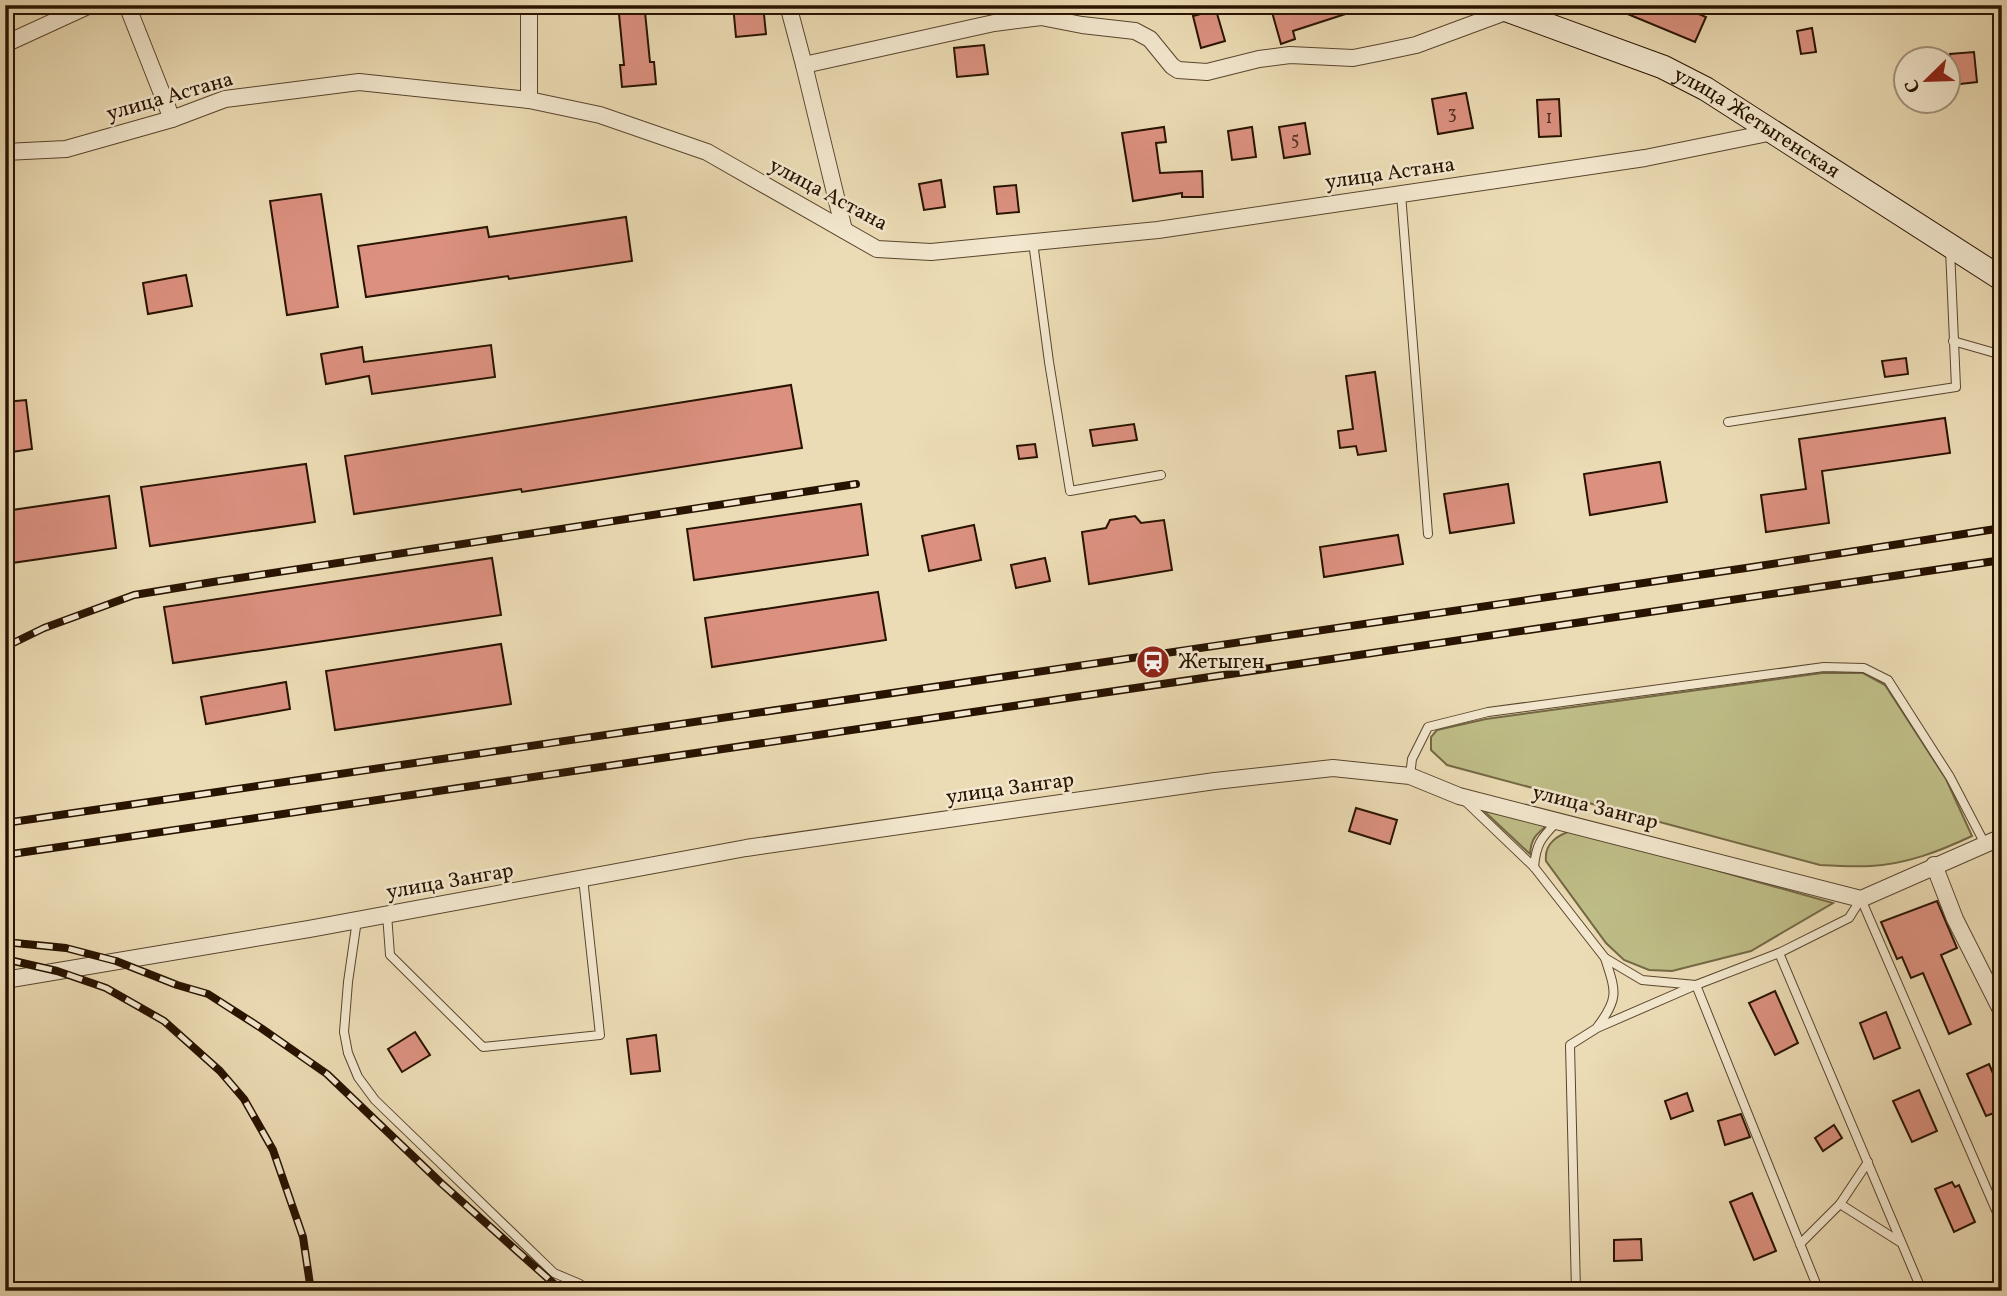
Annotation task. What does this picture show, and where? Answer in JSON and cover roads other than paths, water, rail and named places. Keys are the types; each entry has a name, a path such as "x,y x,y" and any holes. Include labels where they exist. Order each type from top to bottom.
{"main road":[{"name":"улица Жетыгенская","path":"1500,8 1663,67 1706,89 2002,279"}],"street":[{"path":"5,44 90,5"},
{"path":"127,5 172,119"},
{"path":"528,5 529,100"},
{"path":"788,5 844,230"},
{"path":"804,65 994,23 1041,17 1135,31 1150,39 1178,70 1208,72 1259,59 1290,55 1353,58 1416,45 1500,8"},
{"name":"улица Астана","path":"5,152 66,149 172,119 225,99 359,82 529,100 600,115 707,152 877,249 931,253 1158,230 1645,158 1773,132"},
{"name":"улица Зангар","path":"5,980 357,920 746,848 1214,781 1333,768 1410,776 1460,796 1861,899"},
{"path":"1861,899 2002,837"},
{"path":"1934,865 1955,919 2002,1012"}],"lane":[{"path":"1401,194 1428,534"},
{"path":"1033,242 1070,491 1161,475"},
{"path":"1728,422 1956,387 1950,247"},
{"path":"1953,341 2002,355"},
{"path":"1410,776 1412,760 1428,727 1476,715 1824,667 1864,668 1888,680 1950,777 1985,844"},
{"path":"1460,796 1534,867 1605,958 1615,990 1609,1012 1597,1028"},
{"path":"1534,867 1535,850 1541,838 1559,820"},
{"path":"387,914 390,955 483,1047 600,1035 583,878"},
{"path":"1576,1291 1570,1045 1597,1028 1779,953 1849,918 1861,899"},
{"path":"1861,899 2002,1224"},
{"path":"357,920 344,1032 348,1054 358,1077 375,1100 554,1273 580,1284"},
{"path":"1779,953 1922,1291"},
{"path":"1605,958 1642,980 1696,985"},
{"path":"1696,985 1819,1291"},
{"path":"1800,1244 1840,1204 1868,1162"},
{"path":"1840,1204 1902,1243"}],"railway":[{"path":"5,647 44,628 134,595 856,484"},
{"path":"5,823 1746,568 2002,528"},
{"path":"5,855 2002,560"},
{"path":"5,942 66,948 116,961 208,994 327,1074 441,1183 562,1291"},
{"path":"5,959 57,971 106,988 164,1021 220,1071 244,1099 273,1150 303,1237 311,1291"}],"place":[{"name":"Жетыген","path":"1153,662"}]}
